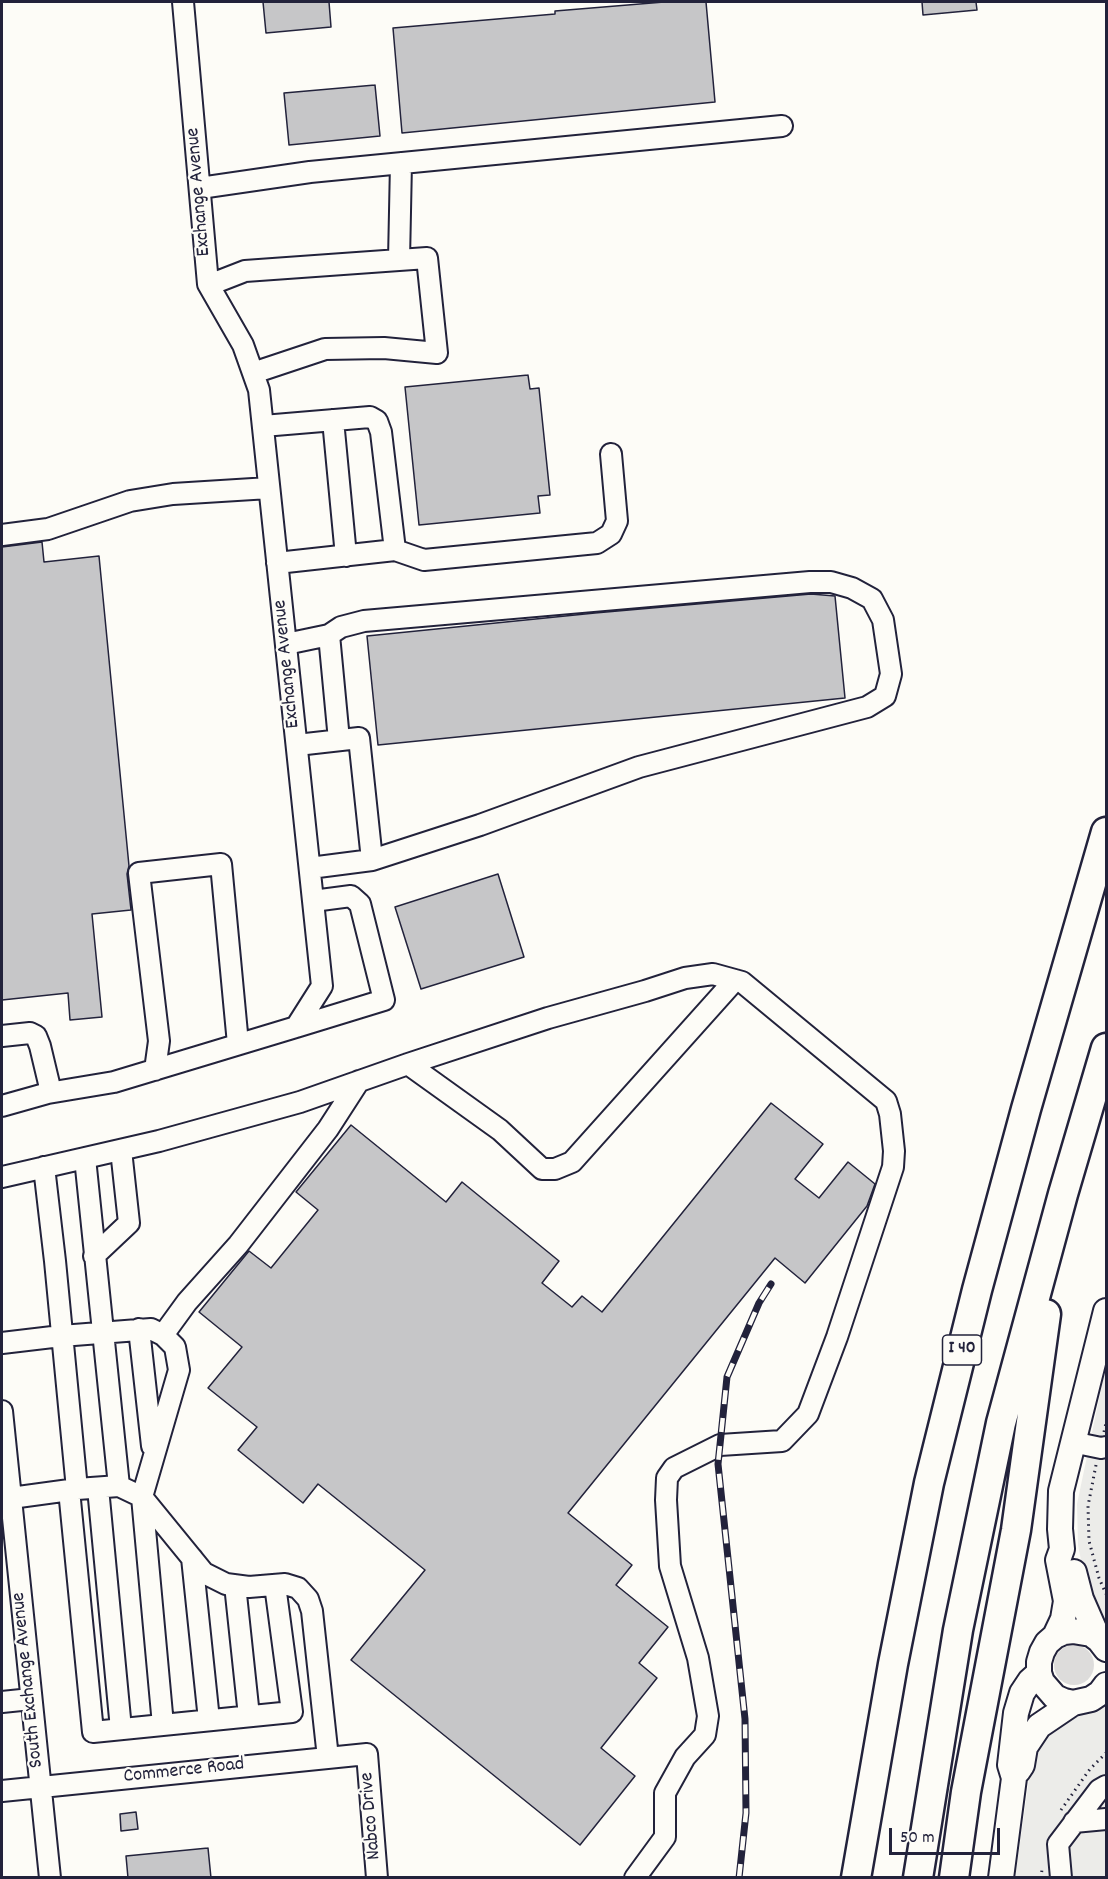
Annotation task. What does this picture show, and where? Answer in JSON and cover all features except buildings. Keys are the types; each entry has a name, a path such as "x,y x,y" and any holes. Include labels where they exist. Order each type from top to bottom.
{"highway":[{"name":"I 40","path":"856,1878 893,1664 932,1472 976,1290 1107,832"},
{"path":"918,1878 958,1630 1001,1423 1063,1194 1107,1048"},
{"path":"954,1878 966,1792 1016,1530 1063,1194"}],"main road":[{"path":"1055,1636 1063,1619 1066,1601 1058,1560 1062,1549 1061,1491 1107,1311"},
{"path":"1062,1549 1072,1559 1081,1599 1103,1644"},
{"path":"1094,1696 1055,1697 1042,1682 1039,1662 1047,1643 1055,1636 1073,1630 1091,1634 1103,1644"},
{"path":"1014,1778 1010,1765 1016,1713 1022,1693 1039,1673"},
{"path":"1001,1878 1014,1778 1022,1765 1026,1747 1039,1726 1094,1696"}],"street":[{"name":"Exchange Avenue","path":"183,2 209,285 243,345 259,390 263,426 322,986 296,1027"},
{"path":"200,188 310,172 782,126"},
{"path":"399,260 401,163"},
{"path":"209,285 245,271 427,258 437,353 384,348 326,349 253,373"},
{"path":"263,426 370,417 378,421 395,550"},
{"path":"333,420 346,556"},
{"path":"277,563 395,550 424,560 597,543 611,534 617,521 611,454"},
{"path":"2,535 48,529 130,501 173,494 269,488"},
{"path":"286,644 328,636 341,627 364,621 831,582 852,588 872,599 884,620 891,674 885,696 867,707 639,768 480,825 372,860 310,868"},
{"path":"328,636 339,740"},
{"path":"297,745 359,738 372,860"},
{"path":"155,1070 159,1041 139,873 221,864 238,1044"},
{"path":"2,1106 51,1092 114,1082 384,1000 360,904 351,896 313,901"},
{"path":"2,1177 159,1141 300,1102 548,1018 685,978 713,974 742,982 886,1101 891,1114 893,1167 837,1337 808,1414 782,1441 720,1445 674,1468 667,1478 670,1566 698,1658 708,1716 705,1735 685,1757 665,1793 665,1837 634,1878"},
{"path":"408,1064 500,1130 542,1169 555,1169 572,1162 735,980"},
{"path":"2,1036 30,1034 36,1036 51,1092"},
{"path":"163,1335 188,1302 238,1245 328,1129 359,1081"},
{"path":"94,1256 129,1223 121,1150"},
{"path":"85,1158 119,1486"},
{"path":"44,1167 55,1261 93,1732 292,1712 275,1585"},
{"path":"139,1329 153,1457"},
{"path":"2,1343 151,1329 163,1335 175,1347 179,1370 142,1497 163,1725"},
{"name":"South Exchange Avenue","path":"2,1411 11,1498 7,1520 31,1699 50,1878"},
{"path":"1072,1442 1103,1447"},
{"path":"11,1498 119,1486 142,1497 204,1573 226,1584 249,1587 285,1584 298,1588 308,1599 312,1611 328,1758"},
{"path":"98,1488 122,1729"},
{"path":"192,1558 208,1720"},
{"path":"235,1585 249,1716"},
{"path":"2,1702 31,1699"},
{"name":"Commerce Road","path":"2,1791 367,1754"},
{"name":"Nabco Drive","path":"367,1754 377,1878"},
{"path":"1061,1878 1058,1844 1099,1790 1107,1786"},
{"path":"1074,1822 1107,1819"}],"path":[{"path":"1107,1423 1088,1506 1089,1541 1099,1578 1107,1594"}],"shaded area":[{"path":"1106,1366 1106,1628 1085,1580 1078,1545 1077,1504"},
{"path":"1074,1645 1088,1651 1094,1665 1088,1679 1074,1685 1060,1679 1054,1665 1060,1651"},
{"path":"1106,1705 1106,1877 1015,1878 1034,1744 1053,1725 1082,1712"}],"railway":[{"path":"739,1878 746,1813 745,1719 718,1464 727,1377 759,1303 771,1284"}]}
